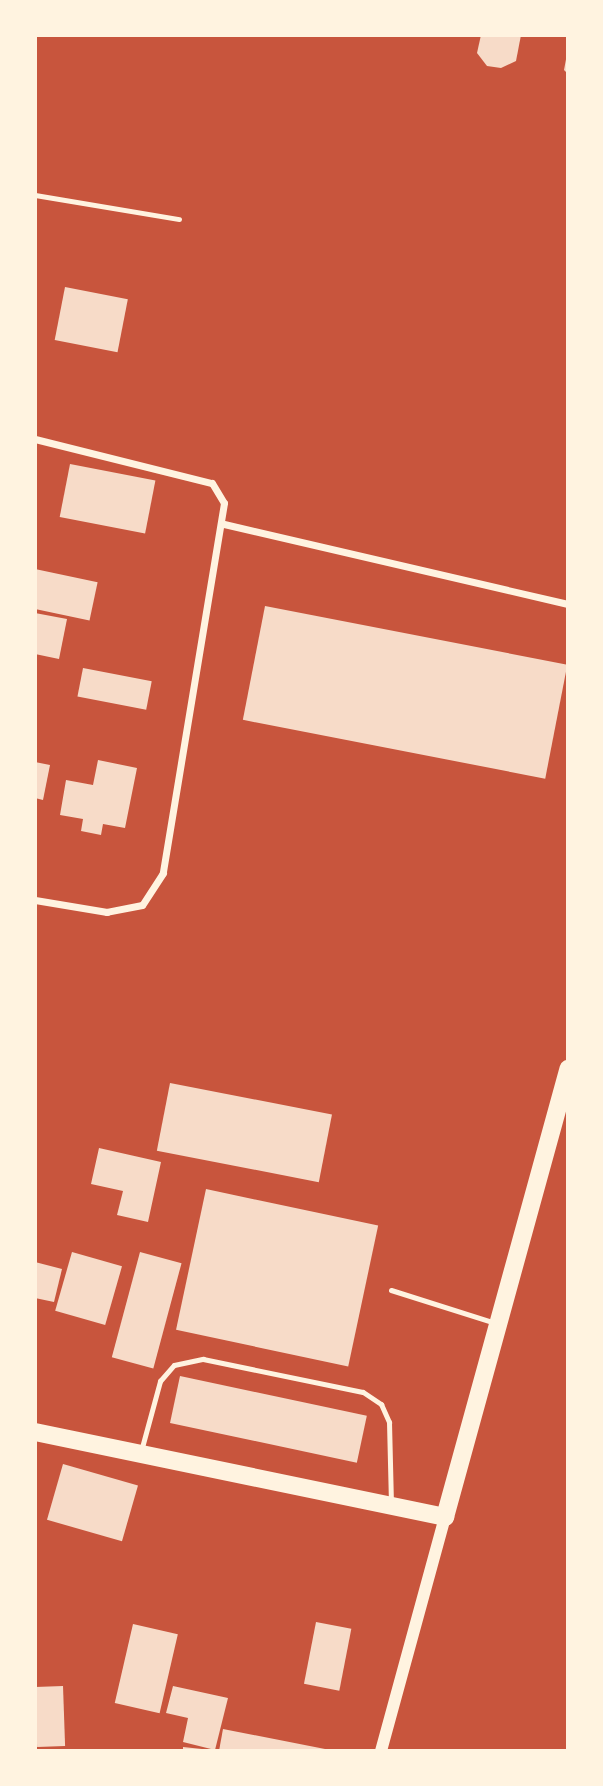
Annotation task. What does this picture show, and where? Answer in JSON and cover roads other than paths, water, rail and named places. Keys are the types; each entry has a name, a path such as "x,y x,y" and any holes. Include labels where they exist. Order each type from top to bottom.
{"main road":[{"path":"35,1432 445,1517 568,1069"}],"street":[{"path":"35,439 212,483 224,503 224,524 163,873 142,905 107,912 35,900"},
{"path":"224,524 568,604"},
{"path":"381,1751 445,1517"}],"lane":[{"path":"35,195 179,219"},
{"path":"391,1290 498,1324"},
{"path":"141,1454 160,1381 174,1365 203,1359 363,1392 381,1404 389,1422 391,1504"}]}
